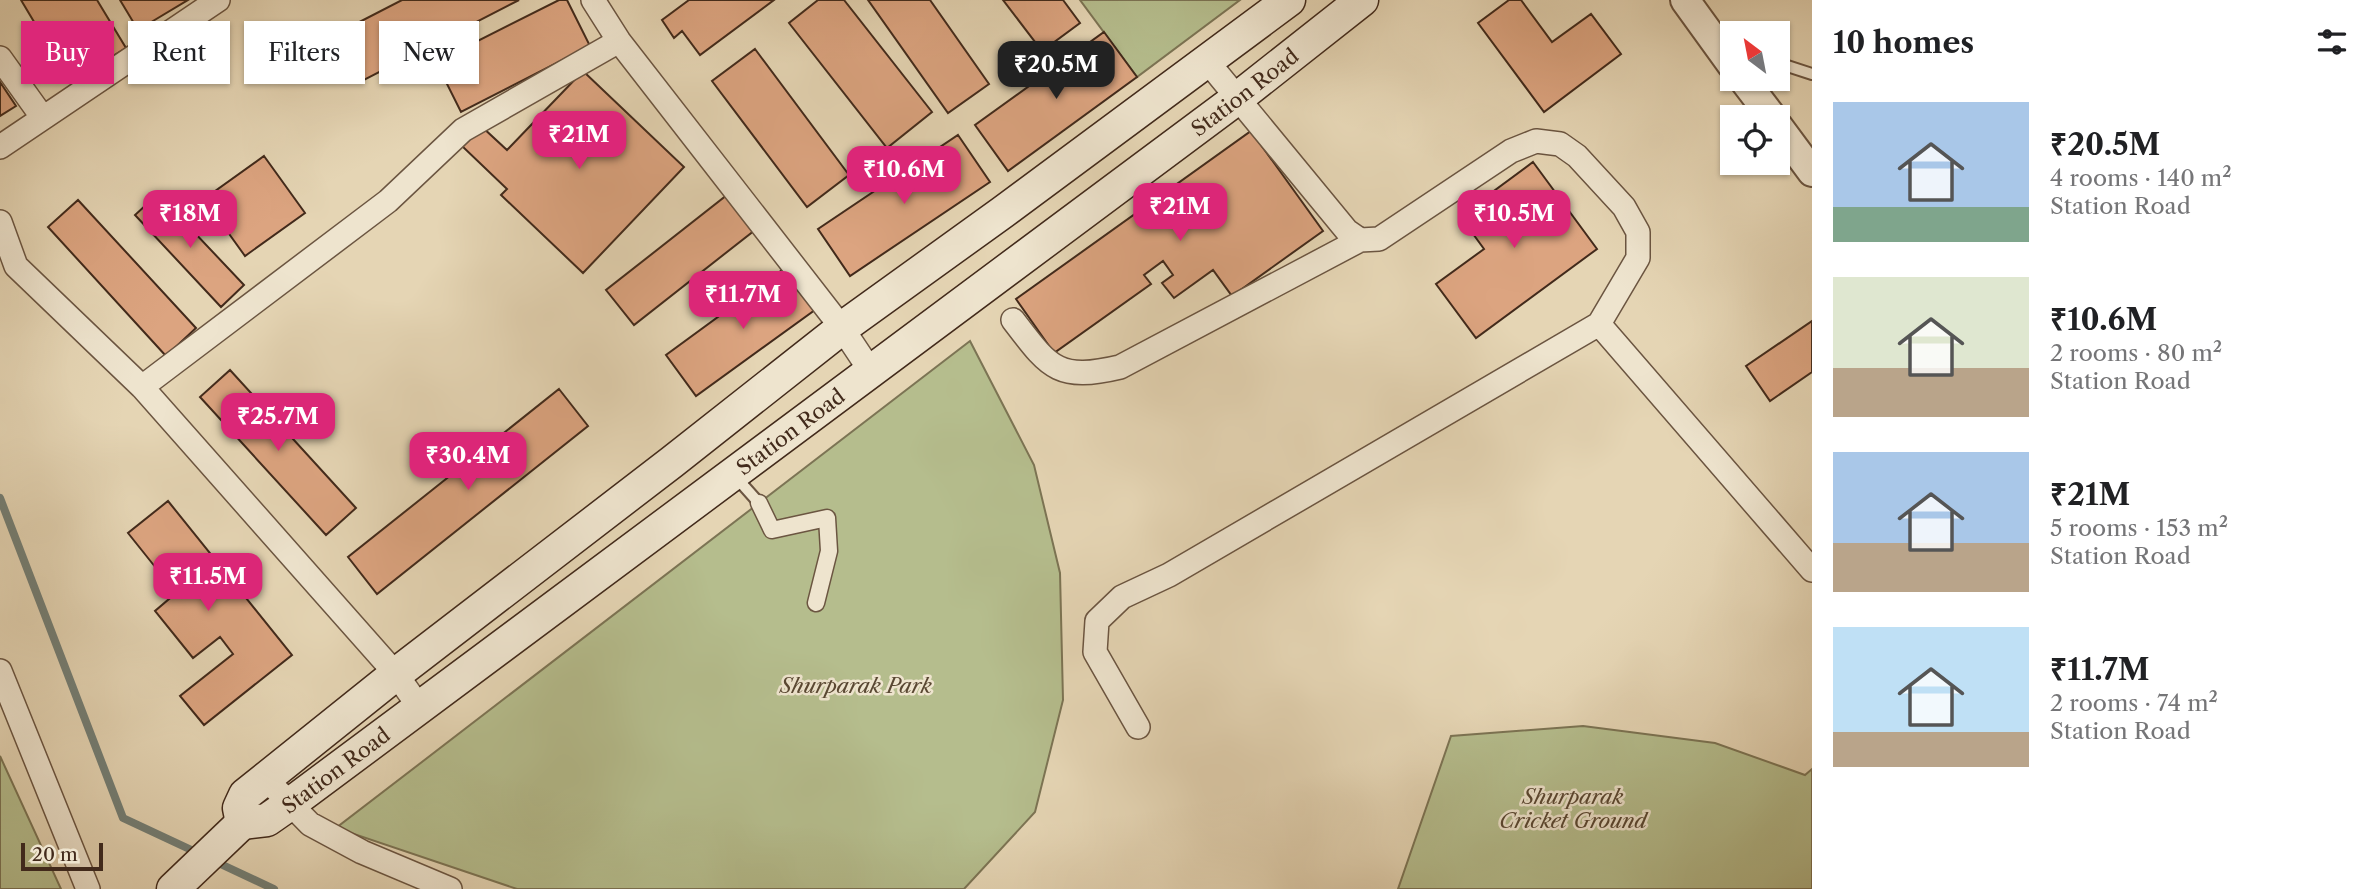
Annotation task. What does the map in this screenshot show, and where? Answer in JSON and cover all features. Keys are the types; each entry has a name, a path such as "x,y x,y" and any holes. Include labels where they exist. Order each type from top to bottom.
{"main road":[{"name":"Station Road","path":"1289,0 842,328 396,674 245,795 239,808 237,827 267,820 290,804 1239,97 1362,0"},
{"path":"932,264 961,303"},
{"path":"672,462 697,500"},
{"path":"173,889 237,827"}],"street":[{"path":"0,147 218,0"},
{"path":"593,0 619,41 842,328 870,370"},
{"path":"1685,0 1720,43"},
{"path":"142,387 388,201 463,130 619,41"},
{"path":"0,58 43,118"},
{"path":"1207,61 1347,231 1360,240"},
{"path":"1752,91 1763,105"},
{"path":"1013,320 1044,359 1065,370 1091,374 1120,367 1360,240 1379,239 1511,151 1536,141 1560,144 1577,156 1625,207 1638,232 1638,258 1599,324 1169,575 1122,597 1097,621 1095,652 1138,727"},
{"path":"1790,142 1812,172"},
{"path":"0,222 16,266 142,387 396,674 420,708"},
{"path":"1599,324 1812,569"},
{"path":"759,503 772,530 827,518 829,551 816,603"},
{"path":"0,671 88,889"},
{"path":"266,779 310,824 362,852 450,889"}],"lane":[{"path":"1790,67 1812,74"},
{"path":"733,473 759,503"}],"green space":[{"path":"1080,0 1240,0 1137,77"},
{"name":"Shurparak Park","path":"970,341 1034,465 1060,573 1063,700 1035,812 964,889 517,889 336,828"},
{"name":"Shurparak Cricket Ground","path":"1583,726 1715,743 1805,775 1812,769 1812,889 1398,889 1451,736"},
{"path":"0,756 61,889 0,889"}],"building":[{"path":"21,0 97,0 110,21 34,21"},
{"path":"120,0 188,0 153,21 133,21"},
{"path":"402,0 519,0 478,21 379,21 379,72 365,79 365,21 361,21"},
{"path":"559,0 567,0 590,46 461,112 447,84 479,84 479,40"},
{"path":"689,0 774,0 700,55 682,31 674,38 662,20"},
{"path":"818,0 844,0 932,112 887,148 789,23"},
{"path":"868,0 930,0 989,84 948,113"},
{"path":"1003,0 1063,0 1080,23 1042,51"},
{"path":"1509,0 1521,0 1552,42 1591,14 1621,54 1544,112 1478,23"},
{"path":"114,28 126,48 114,55"},
{"path":"1104,32 1137,77 1008,171 975,125"},
{"path":"755,49 849,175 807,207 712,81"},
{"path":"583,71 684,167 583,273 501,195 507,189 462,146 481,126 507,150"},
{"path":"0,82 16,106 0,116"},
{"path":"1251,131 1323,231 1232,296 1213,270 1174,298 1162,283 1173,275 1163,261 1144,275 1151,284 1054,353 1016,299"},
{"path":"958,135 990,182 850,276 818,229"},
{"path":"264,156 305,213 245,256 204,199"},
{"path":"1533,162 1597,249 1476,338 1436,284 1484,249 1460,216"},
{"path":"158,194 244,285 221,307 135,215"},
{"path":"727,195 755,230 634,325 606,290"},
{"path":"78,200 196,328 166,356 48,227"},
{"path":"789,265 819,307 696,396 666,355"},
{"path":"1812,321 1812,372 1770,401 1746,366"},
{"path":"230,370 356,508 326,535 200,397"},
{"path":"559,389 588,426 377,594 348,557"},
{"path":"168,501 292,655 204,725 180,696 233,654 220,637 193,658 155,611 176,593 128,533"}],"waterway":[{"path":"0,498 123,818 200,854"},
{"path":"212,860 274,889"}]}
